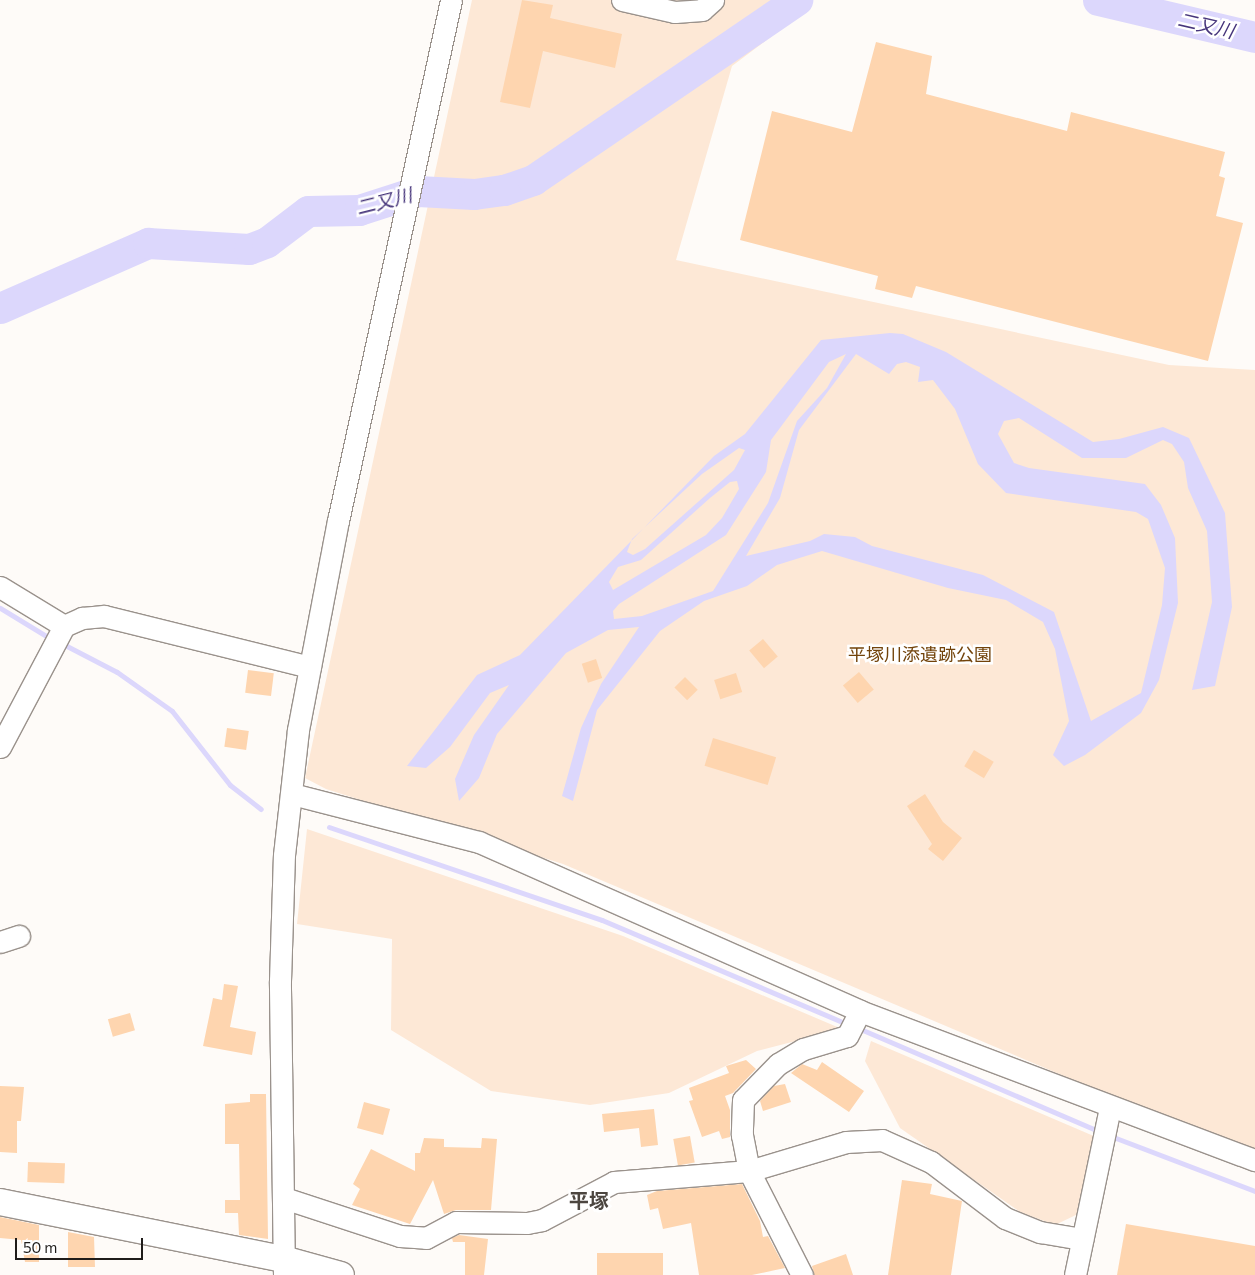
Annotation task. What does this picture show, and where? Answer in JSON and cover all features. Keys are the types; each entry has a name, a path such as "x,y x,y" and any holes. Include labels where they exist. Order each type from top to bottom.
{"main road":[{"path":"0,1202 283,1267 341,1275"}],"street":[{"path":"283,1267 284,1198 280,981 284,855 292,794 310,667 395,257 451,0"},
{"path":"622,0 676,12 702,10 713,0"},
{"path":"0,587 64,626"},
{"path":"0,747 64,626 82,618 104,616 310,667"},
{"path":"292,794 479,842 860,1011 1108,1117 1255,1160"},
{"path":"802,1275 749,1171 742,1135 743,1100 778,1064 803,1049 847,1036 860,1011"},
{"path":"1075,1275 1108,1117"},
{"path":"284,1198 400,1236 426,1238 456,1222 527,1223 542,1220 614,1182 749,1171 846,1142 882,1140 931,1162 1005,1218 1040,1232 1082,1239"}],"green space":[{"name":"平塚川添遺跡公園","path":"472,0 799,0 805,11 732,66 676,260 1169,365 1255,370 1255,1149 1135,1106 563,864 326,789 305,778"},
{"path":"307,829 623,936 842,1029 757,1051 669,1093 590,1105 491,1091 391,1030 392,939 297,924"},
{"path":"871,1041 1096,1137 1078,1214 1055,1225 1020,1212 900,1128 865,1061"}],"shaded area":[{"path":"890,333 903,334 946,352 1093,442 1119,439 1163,427 1189,438 1225,513 1232,607 1215,686 1192,690 1212,602 1207,531 1188,488 1184,462 1172,444 1163,440 1126,458 1082,458 1019,418 1004,421 998,434 1014,463 1029,468 1145,484 1161,505 1175,538 1178,603 1159,680 1141,713 1085,755 1064,766 1053,755 1069,721 1055,649 1043,622 1006,600 948,588 822,551 777,565 747,586 704,601 660,631 597,710 573,801 562,796 581,728 601,684 639,627 608,630 566,653 497,734 479,778 459,801 455,779 474,735 509,685 490,693 450,747 426,768 407,766 477,675 520,655 631,541 627,552 633,555 645,549 734,470 745,450 739,448 702,474 643,528 714,456 745,434 821,340","holes":["846,354 827,388 797,421 768,503 713,591 642,616 614,619 613,611 619,604 726,535 766,472 771,440 829,362","856,354 889,374 897,364 906,362 920,367 918,382 933,380 955,409 978,464 1006,493 1136,512 1148,519 1165,568 1162,605 1141,693 1091,721 1054,612 983,575 872,546 855,537 824,534 810,541 746,556 780,498 799,430","737,481 739,489 722,518 706,535 613,590 609,582 618,567 641,560 730,482"]}],"building":[{"path":"522,0 553,5 550,18 622,34 615,68 543,51 530,108 500,102"},
{"path":"876,42 932,56 926,94 1067,131 1071,112 1225,152 1219,176 1225,178 1216,216 1243,223 1208,361 916,286 912,298 875,289 878,276 740,240 772,111 852,132"},
{"path":"763,639 778,657 764,668 749,651"},
{"path":"596,659 602,678 588,683 582,664"},
{"path":"248,670 274,673 271,696 245,693"},
{"path":"859,672 874,690 858,703 843,685"},
{"path":"736,673 742,692 720,699 714,680"},
{"path":"685,677 698,690 687,700 674,688"},
{"path":"227,728 249,731 246,750 224,747"},
{"path":"713,738 776,757 768,785 705,766"},
{"path":"974,750 994,762 984,778 964,766"},
{"path":"925,794 943,822 962,838 943,861 928,849 932,844 907,806"},
{"path":"224,984 238,986 230,1027 256,1032 252,1055 203,1046 213,998 222,1000"},
{"path":"130,1013 135,1030 113,1037 108,1019"},
{"path":"746,1060 756,1069 733,1093 725,1096 730,1110 730,1137 722,1139 719,1131 702,1137 689,1101 693,1100 689,1088 729,1073 726,1066"},
{"path":"822,1062 864,1091 849,1112 791,1073 802,1064 817,1070"},
{"path":"785,1084 791,1102 763,1111 760,1101 774,1086"},
{"path":"0,1086 24,1087 21,1121 17,1121 17,1153 0,1152"},
{"path":"250,1094 266,1094 268,1239 239,1235 238,1213 225,1213 225,1200 240,1200 239,1144 225,1144 225,1104 250,1102"},
{"path":"364,1102 390,1109 383,1135 357,1128"},
{"path":"654,1109 658,1145 641,1147 639,1128 604,1132 602,1114"},
{"path":"690,1136 695,1163 678,1166 673,1139"},
{"path":"424,1138 444,1139 444,1147 481,1148 482,1138 497,1139 491,1210 456,1210 444,1214 433,1180 410,1224 352,1205 360,1189 353,1184 371,1149 415,1171 415,1153 420,1153"},
{"path":"28,1162 65,1163 64,1183 27,1182"},
{"path":"902,1180 932,1184 930,1194 962,1201 951,1275 888,1275"},
{"path":"742,1184 760,1221 763,1237 768,1236 785,1268 752,1275 699,1275 691,1223 663,1229 658,1208 650,1210 647,1195 657,1191"},
{"path":"0,1217 39,1225 39,1262 25,1262 21,1240 0,1238"},
{"path":"1126,1224 1255,1246 1255,1275 1117,1275"},
{"path":"68,1232 94,1237 95,1267 68,1267"},
{"path":"459,1235 488,1239 484,1275 465,1275 465,1242 453,1242 452,1238"},
{"path":"597,1253 663,1253 663,1275 597,1275"},
{"path":"846,1254 853,1275 814,1275 812,1266"}],"waterway":[{"name":"二又川","path":"0,308 148,243 249,249 267,242 308,211 359,210 418,191 474,194 504,190 533,180 797,0"},
{"name":"二又川","path":"1098,0 1255,37"},
{"path":"0,608 51,639"},
{"path":"61,643 117,672 172,711 230,785 261,809"},
{"path":"329,827 602,920 847,1024"},
{"path":"858,1028 1101,1132"},
{"path":"1108,1135 1255,1191"}],"district":[{"name":"平塚","path":"589,1200"}]}
